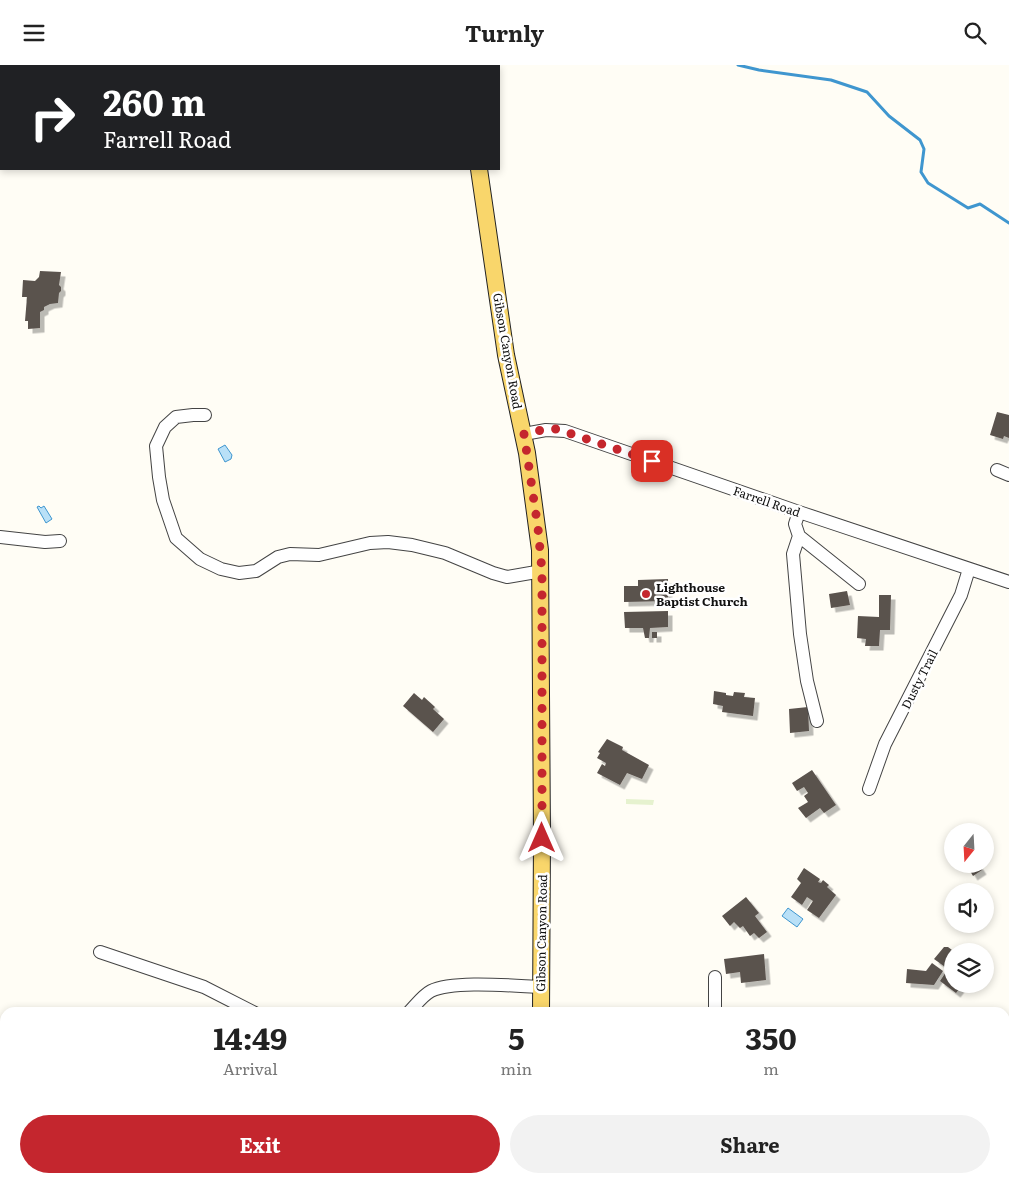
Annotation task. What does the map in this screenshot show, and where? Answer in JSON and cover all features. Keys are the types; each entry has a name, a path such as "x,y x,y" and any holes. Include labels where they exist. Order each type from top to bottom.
{"main road":[{"name":"Gibson Canyon Road","path":"480,170 506,355 524,434 538,528 542,571 540,1007"}],"street":[{"path":"204,415 176,417 165,427 156,446 159,477 176,538 200,559 221,569 239,573 256,571 278,557 290,554 320,555 370,543 388,542 445,553 507,577 542,571"},
{"name":"Farrell Road","path":"524,434 546,429 565,431 1009,582"},
{"path":"799,512 796,524 799,536 793,554 800,634 807,681 817,721"},
{"path":"799,536 859,584"},
{"path":"0,537 45,542 60,541"},
{"name":"Dusty Trail","path":"869,789 885,744 961,595 970,569"},
{"path":"100,951 204,987 244,1007"},
{"path":"715,977 715,1007"},
{"path":"414,1007 430,991 446,986 541,987"}],"green space":[{"path":"626,799 654,800 653,805 626,804"}],"water":[{"path":"225,445 232,455 231,459 225,462 218,449"},
{"path":"44,506 52,519 46,523 37,507 41,508"},
{"path":"788,908 803,919 797,927 782,916"}],"building":[{"path":"40,271 61,272 59,285 61,291 58,303 44,307 44,310 40,312 40,328 28,329 28,321 25,321 27,297 22,297 23,280 35,281 39,277"},
{"path":"997,412 1009,415 1009,438 1004,436 1003,439 990,435"},
{"name":"Lighthouse Baptist Church","path":"668,579 668,601 624,602 624,586 638,586 638,580"},
{"path":"847,591 850,605 831,608 829,594"},
{"path":"879,595 891,595 890,630 880,630 879,646 865,646 866,639 857,638 858,616 879,617"},
{"path":"668,611 668,627 650,628 649,638 645,638 643,628 625,628 624,612"},
{"path":"652,632 657,632 657,638 652,638"},
{"path":"714,691 733,696 734,692 745,693 744,697 755,698 753,716 722,712 723,706 713,704"},
{"path":"414,693 422,700 424,697 444,719 433,732 403,706"},
{"path":"808,707 809,731 790,733 789,709"},
{"path":"607,739 623,747 622,750 649,765 642,779 627,773 620,785 597,773 602,764 605,766 606,763 597,758 600,753 598,752"},
{"path":"812,770 836,805 824,813 820,808 806,818 798,808 808,802 804,796 808,793 804,787 797,791 792,783"},
{"path":"804,868 820,879 818,882 821,883 823,880 829,885 827,887 836,895 819,918 807,910 813,901 807,897 802,905 791,897 801,883 797,879"},
{"path":"746,897 759,913 755,916 767,932 759,938 754,933 750,936 743,926 740,928 734,922 730,926 722,916"},
{"path":"944,947 944,966 934,959"},
{"path":"764,954 766,980 741,983 740,972 726,974 724,959"},
{"path":"932,963 943,971 934,985 906,983 907,969 926,971"},
{"path":"944,975 944,984 940,981"}],"waterway":[{"path":"738,65 759,70 831,80 867,92 889,116 920,140 924,149 921,172 928,183 968,208 980,204 1009,223"}],"place":[{"name":"Lighthouse Baptist Church","path":"646,594"}],"route":[{"path":"542,838 542,571 538,528 524,434 546,429 557,429 652,461"}]}
